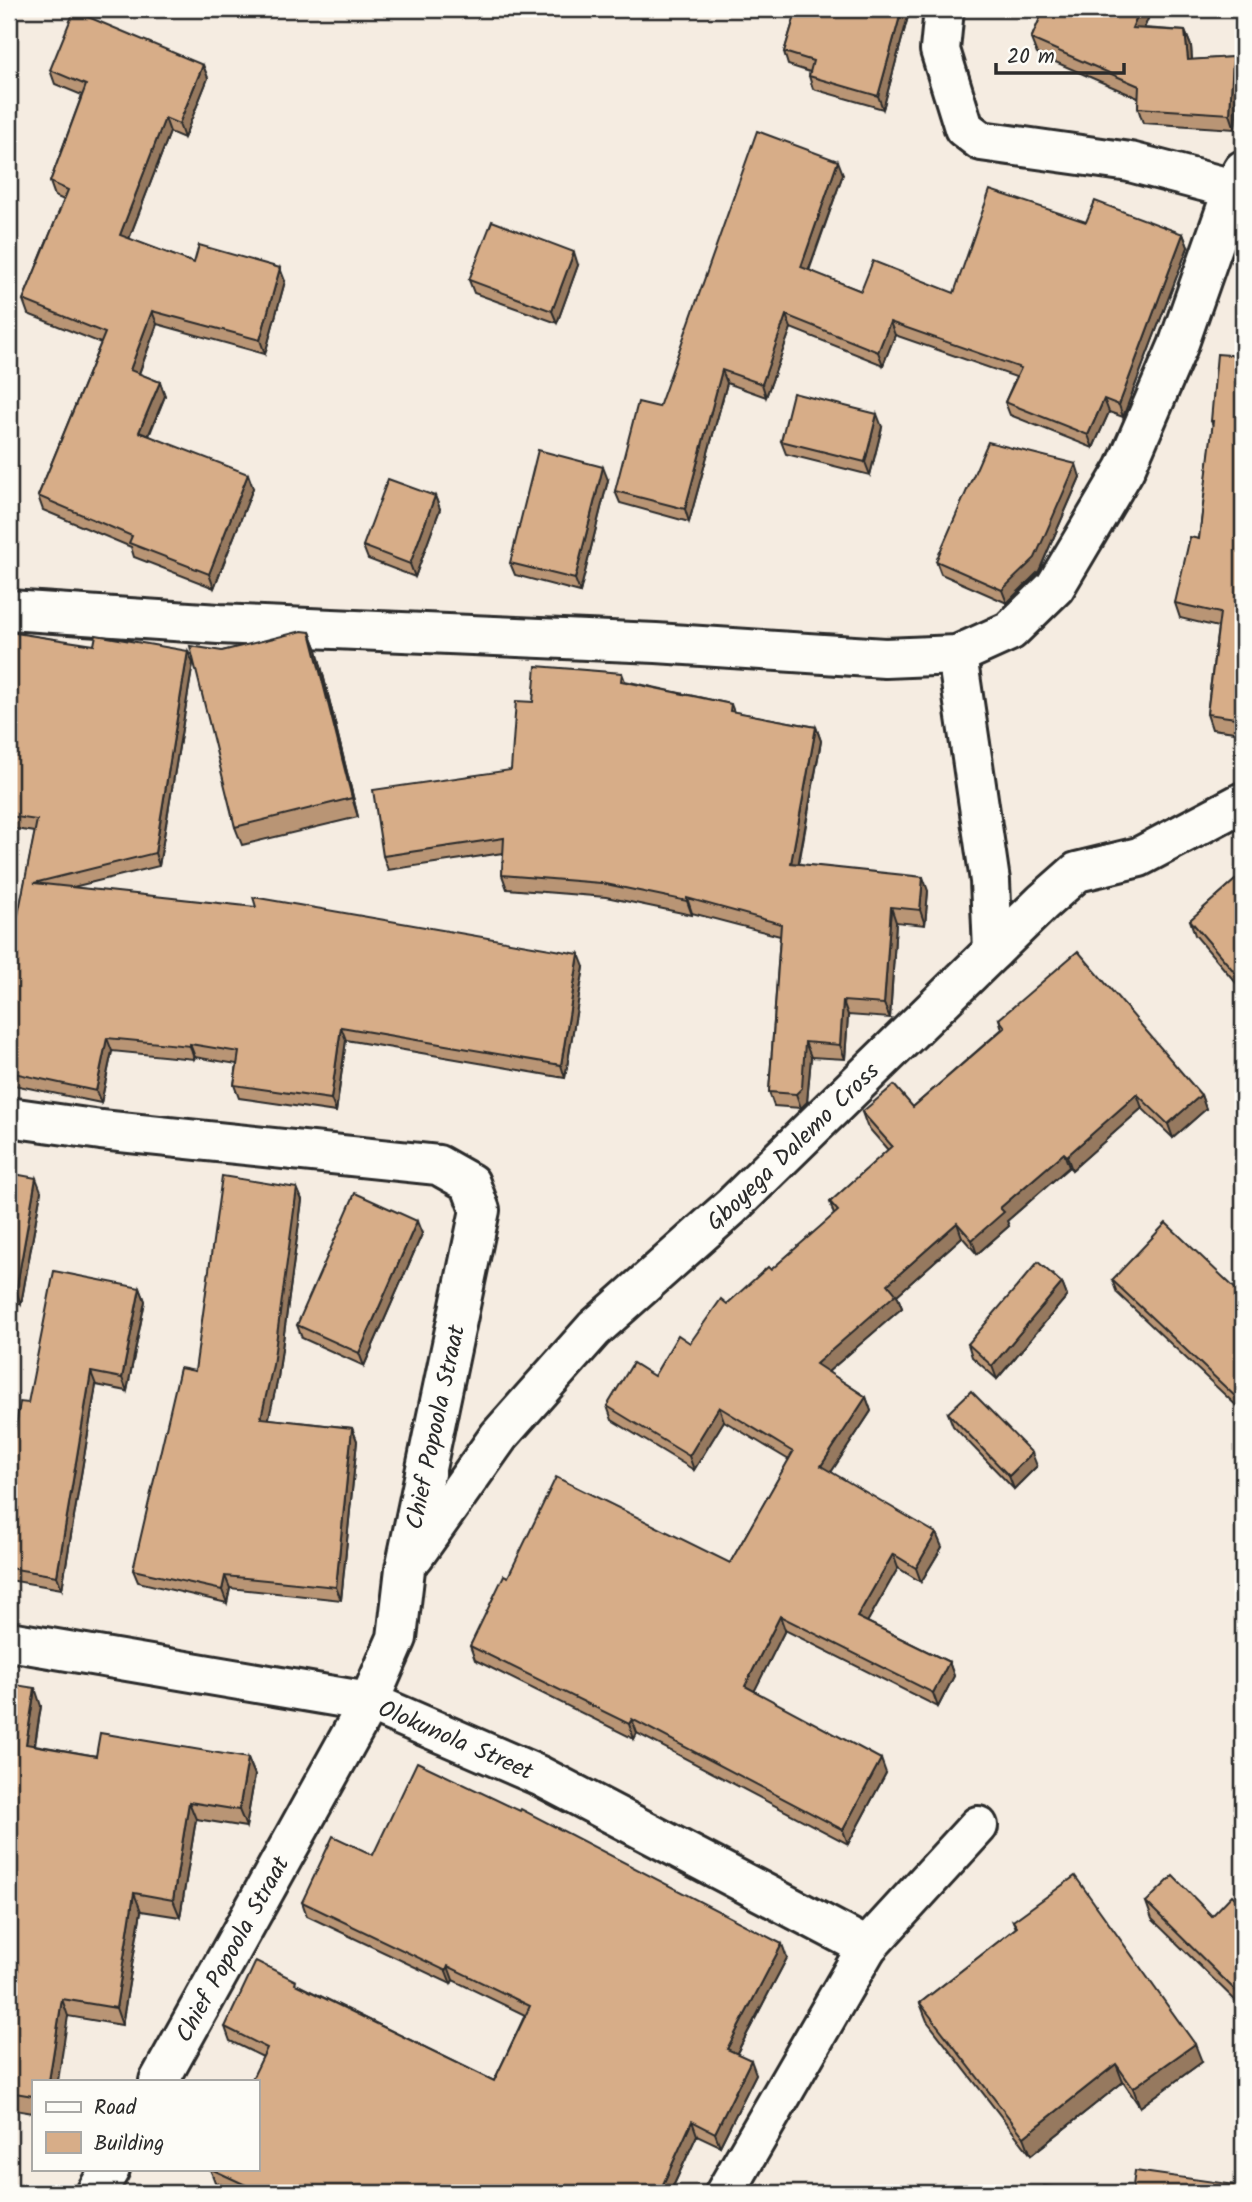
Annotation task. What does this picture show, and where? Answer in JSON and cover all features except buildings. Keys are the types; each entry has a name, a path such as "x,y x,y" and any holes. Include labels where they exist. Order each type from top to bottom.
{"street":[{"path":"9,610 219,624 656,643 885,658 957,655 1010,631 1055,587 1125,469 1178,346 1238,180 981,141 964,128 946,74 940,50 944,9"},
{"path":"957,655 990,881 993,951"},
{"name":"Gboyega Dalemo Cross","path":"405,1569 499,1436 594,1329 731,1207 1077,872 1139,857 1243,802"},
{"name":"Chief Popoola Straat","path":"9,1117 101,1130 438,1165 470,1183 480,1210 405,1569 397,1638 369,1702 160,2080"},
{"name":"Olokunola Street","path":"9,1641 369,1702 540,1776 867,1947"},
{"path":"725,2193 867,1947 978,1826"},
{"path":"96,2193 109,2170"}]}
